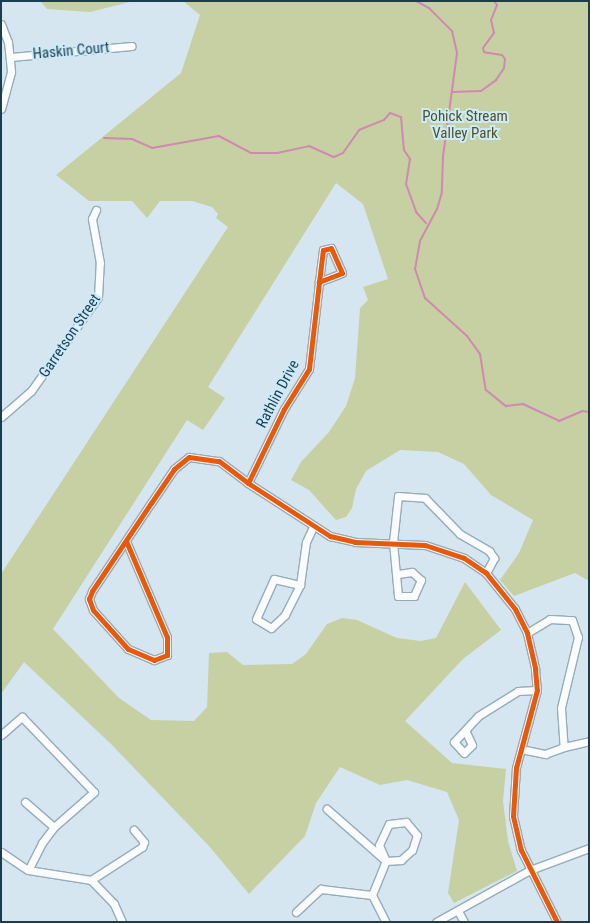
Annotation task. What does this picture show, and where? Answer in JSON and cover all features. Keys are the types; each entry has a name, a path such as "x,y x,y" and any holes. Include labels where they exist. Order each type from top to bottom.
{"street":[{"path":"1,24 11,57 9,86 1,109"},
{"name":"Haskin Court","path":"11,57 132,46"},
{"name":"Garretson Street","path":"1,417 31,391 98,297 100,263 92,219 96,210"},
{"name":"Rathlin Drive","path":"248,483 284,409 309,369 319,282 324,250 331,248 342,273 319,282"},
{"path":"126,541 165,632 167,655 154,660 133,653 90,607 90,596 126,541 182,460 189,458 219,461 313,527 354,542 393,542 440,549 464,558 486,573 515,608 527,633 537,690 513,784 513,816 530,870 557,922"},
{"path":"398,574 393,542 396,497 425,498 460,534 493,555 486,573"},
{"path":"300,585 274,579 256,620 271,628 285,615 300,585 306,542 313,527"},
{"path":"527,633 550,620 572,620 578,637 561,708 564,747"},
{"path":"466,732 478,716 494,704 518,691 537,690"},
{"path":"1,735 22,717 94,792 54,827 42,843 28,870"},
{"path":"521,748 545,754 589,741"},
{"path":"25,802 54,827"},
{"path":"328,810 386,861 401,860 412,850 417,835 406,822 389,824 379,845 386,861 372,895 386,922"},
{"path":"91,880 142,848 144,842 134,830"},
{"path":"436,922 530,870 589,848"},
{"path":"1,852 28,870 91,880 114,904 122,922"},
{"path":"296,912 321,889 372,895"},
{"path":"458,911 464,922"}],"green space":[{"path":"40,1 134,1 90,12 47,9"},
{"name":"Pohick Stream Valley Park","path":"183,1 589,1 589,581 575,573 514,596 500,580 519,553 533,520 491,495 464,464 438,452 400,450 366,471 356,489 352,508 346,517 336,520 309,490 291,480 301,462 329,432 346,406 355,378 360,308 368,300 363,287 388,279 363,204 336,183 208,387 225,398 203,430 187,420 53,629 119,698 151,720 194,721 207,707 209,653 227,652 243,665 292,664 306,654 327,624 342,618 357,620 397,638 421,641 436,638 465,582 501,630 463,659 405,721 452,763 506,769 503,801 508,841 517,871 454,903 448,893 459,820 447,792 407,780 380,785 340,767 316,803 305,836 249,894 209,846 111,744 24,662 1,694 1,574 228,227 216,218 218,214 212,207 192,201 160,201 147,218 132,201 89,201 56,175 181,73 200,15"}],"waterway":[{"path":"416,1 429,8 452,31 457,53 443,157 442,192 437,209 420,241 415,269 425,298 467,336 480,354 486,390 506,406 523,404 559,421 582,411 589,412"},
{"path":"452,92 481,91 496,80 504,68 505,59 502,55 484,52 483,48 494,33 491,20 497,5 494,1"},
{"path":"104,138 132,139 152,148 219,136 251,153 277,153 309,146 334,157 343,153 359,130 384,120 390,113 401,117 404,150 410,159 406,184 416,212 426,223"}],"cycle path":[{"path":"248,483 284,409 309,369 319,282 323,250 331,248 342,273 319,282"},
{"path":"126,541 167,637 167,655 154,660 128,649 93,610 89,599 92,591 174,469 189,457 219,461 248,483 330,536 355,542 425,545 464,558 486,573 515,609 527,633 535,669 537,690 516,768 513,816 521,850 557,922"}]}
